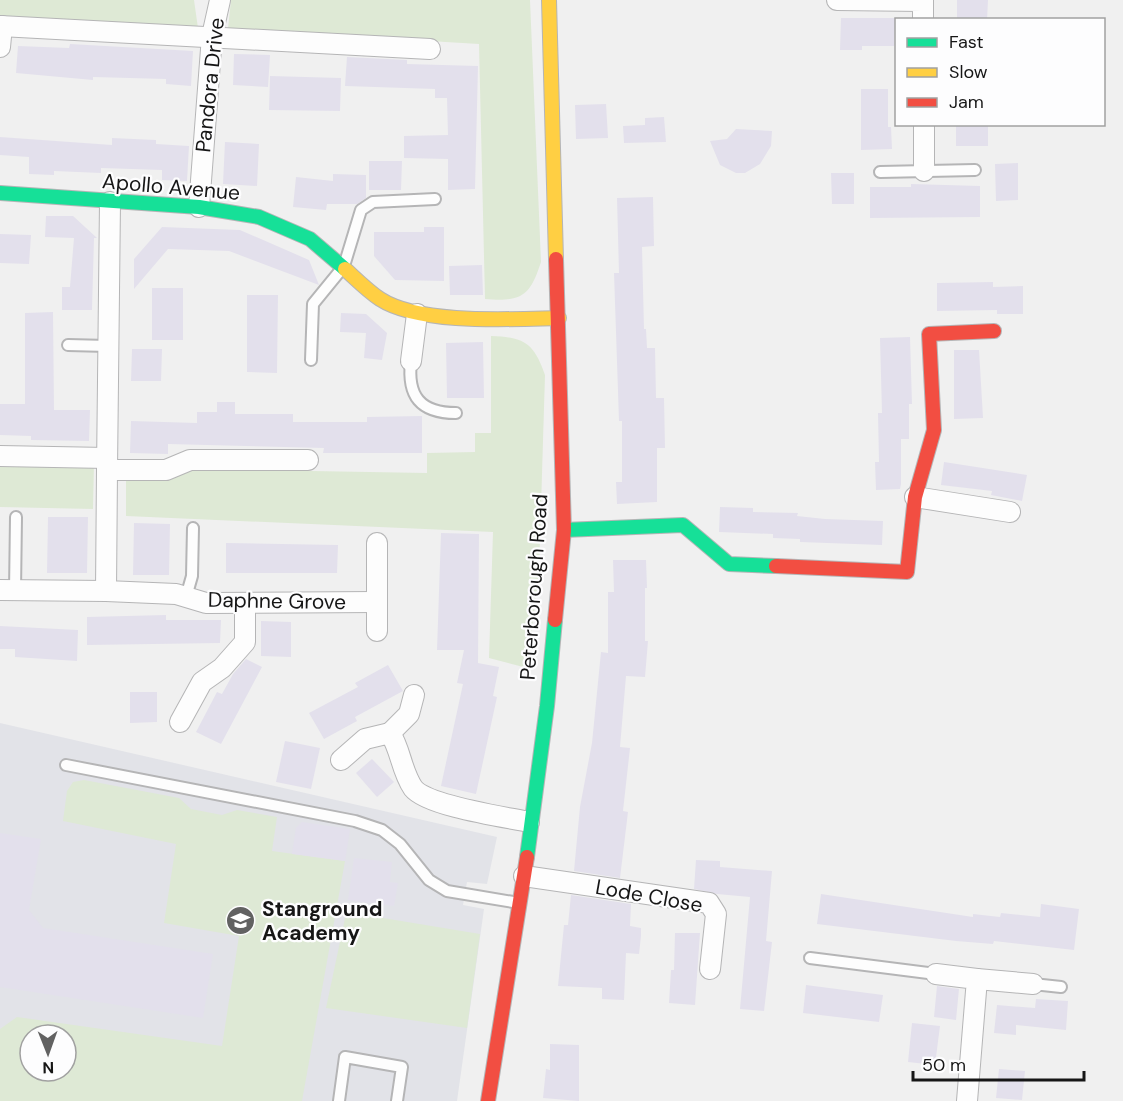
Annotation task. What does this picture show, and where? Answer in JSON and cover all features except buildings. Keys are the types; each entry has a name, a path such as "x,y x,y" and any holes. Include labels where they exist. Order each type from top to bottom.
{"street":[{"path":"208,0 213,28"},
{"name":"Pandora Drive","path":"199,207 213,28 220,0"},
{"name":"Peterborough Road","path":"488,1101 524,876 529,822 547,706 564,530 549,0"},
{"path":"837,0 923,1 923,18"},
{"path":"0,47 1,26 213,28 430,49"},
{"path":"924,126 924,171"},
{"name":"Apollo Avenue","path":"0,194 199,207 259,217 310,239 381,300 417,314 499,319 559,318"},
{"path":"106,591 110,202"},
{"path":"411,361 417,314"},
{"path":"564,530 683,525 729,564 907,572 915,497 934,430 929,334 994,331"},
{"path":"0,456 166,470 190,460 308,460"},
{"path":"915,497 1010,512"},
{"path":"377,543 377,631"},
{"name":"Daphne Grove","path":"8,590 176,594 206,603 377,602"},
{"path":"180,722 202,682 222,668 245,642 245,603"},
{"path":"341,760 365,739 390,733 409,714 414,695"},
{"path":"390,733 398,746 401,765 415,790 440,803 529,822"},
{"name":"Lode Close","path":"524,876 709,903 716,914 710,969"},
{"path":"936,974 1033,984"},
{"path":"967,1101 977,979"}],"lane":[{"path":"880,172 975,170"},
{"path":"311,360 313,304 344,266 361,210 373,202 435,199"},
{"path":"68,345 108,346"},
{"path":"411,361 409,379 413,393 423,405 438,413 456,413"},
{"path":"8,590 16,518"},
{"path":"186,597 192,576 194,528"},
{"path":"66,765 355,821 382,830 400,844 429,880 447,891 519,903"},
{"path":"810,958 936,974"},
{"path":"1033,984 1061,987"},
{"path":"339,1101 345,1057 402,1067 397,1101"}],"shaded area":[{"name":"Stanground Academy","path":"0,723 497,837 487,884 467,882 463,905 484,909 457,1101 0,1101"}],"green space":[{"path":"0,0 194,0 198,28 0,16"},
{"path":"231,0 530,0 541,262 533,283 528,289 516,298 485,299 479,44 228,29"},
{"path":"491,336 512,338 526,344 537,356 545,375 539,573 527,668 489,658 493,532 126,516 126,478 170,479 196,469 427,473 427,453 475,452 475,433 491,433"},
{"path":"0,461 94,464 93,509 0,507"},
{"path":"84,780 179,798 191,809 222,815 237,810 277,817 272,851 345,861 302,1101 0,1101 0,1029 17,1017 59,1023 18,1023 18,1083 78,1083 78,1026 222,1046 239,936 164,923 176,844 63,821 67,791 73,782"},
{"path":"348,904 377,910 377,917 480,934 467,1028 326,1008"}],"traffic: fast":[{"path":"0,193 199,207 259,217 310,239 345,269"},
{"path":"564,530 683,525 729,564 776,566"},
{"path":"527,857 547,706 555,620"}],"traffic: slow":[{"path":"549,0 556,259"},
{"path":"345,269 380,299 418,313 467,319 559,318"}],"traffic: jam":[{"path":"555,620 564,530 556,259"},
{"path":"776,566 907,572 915,497 934,430 929,334 994,331"},
{"path":"488,1101 527,857"}],"place":[{"name":"Stanground Academy","path":"241,921"}]}
